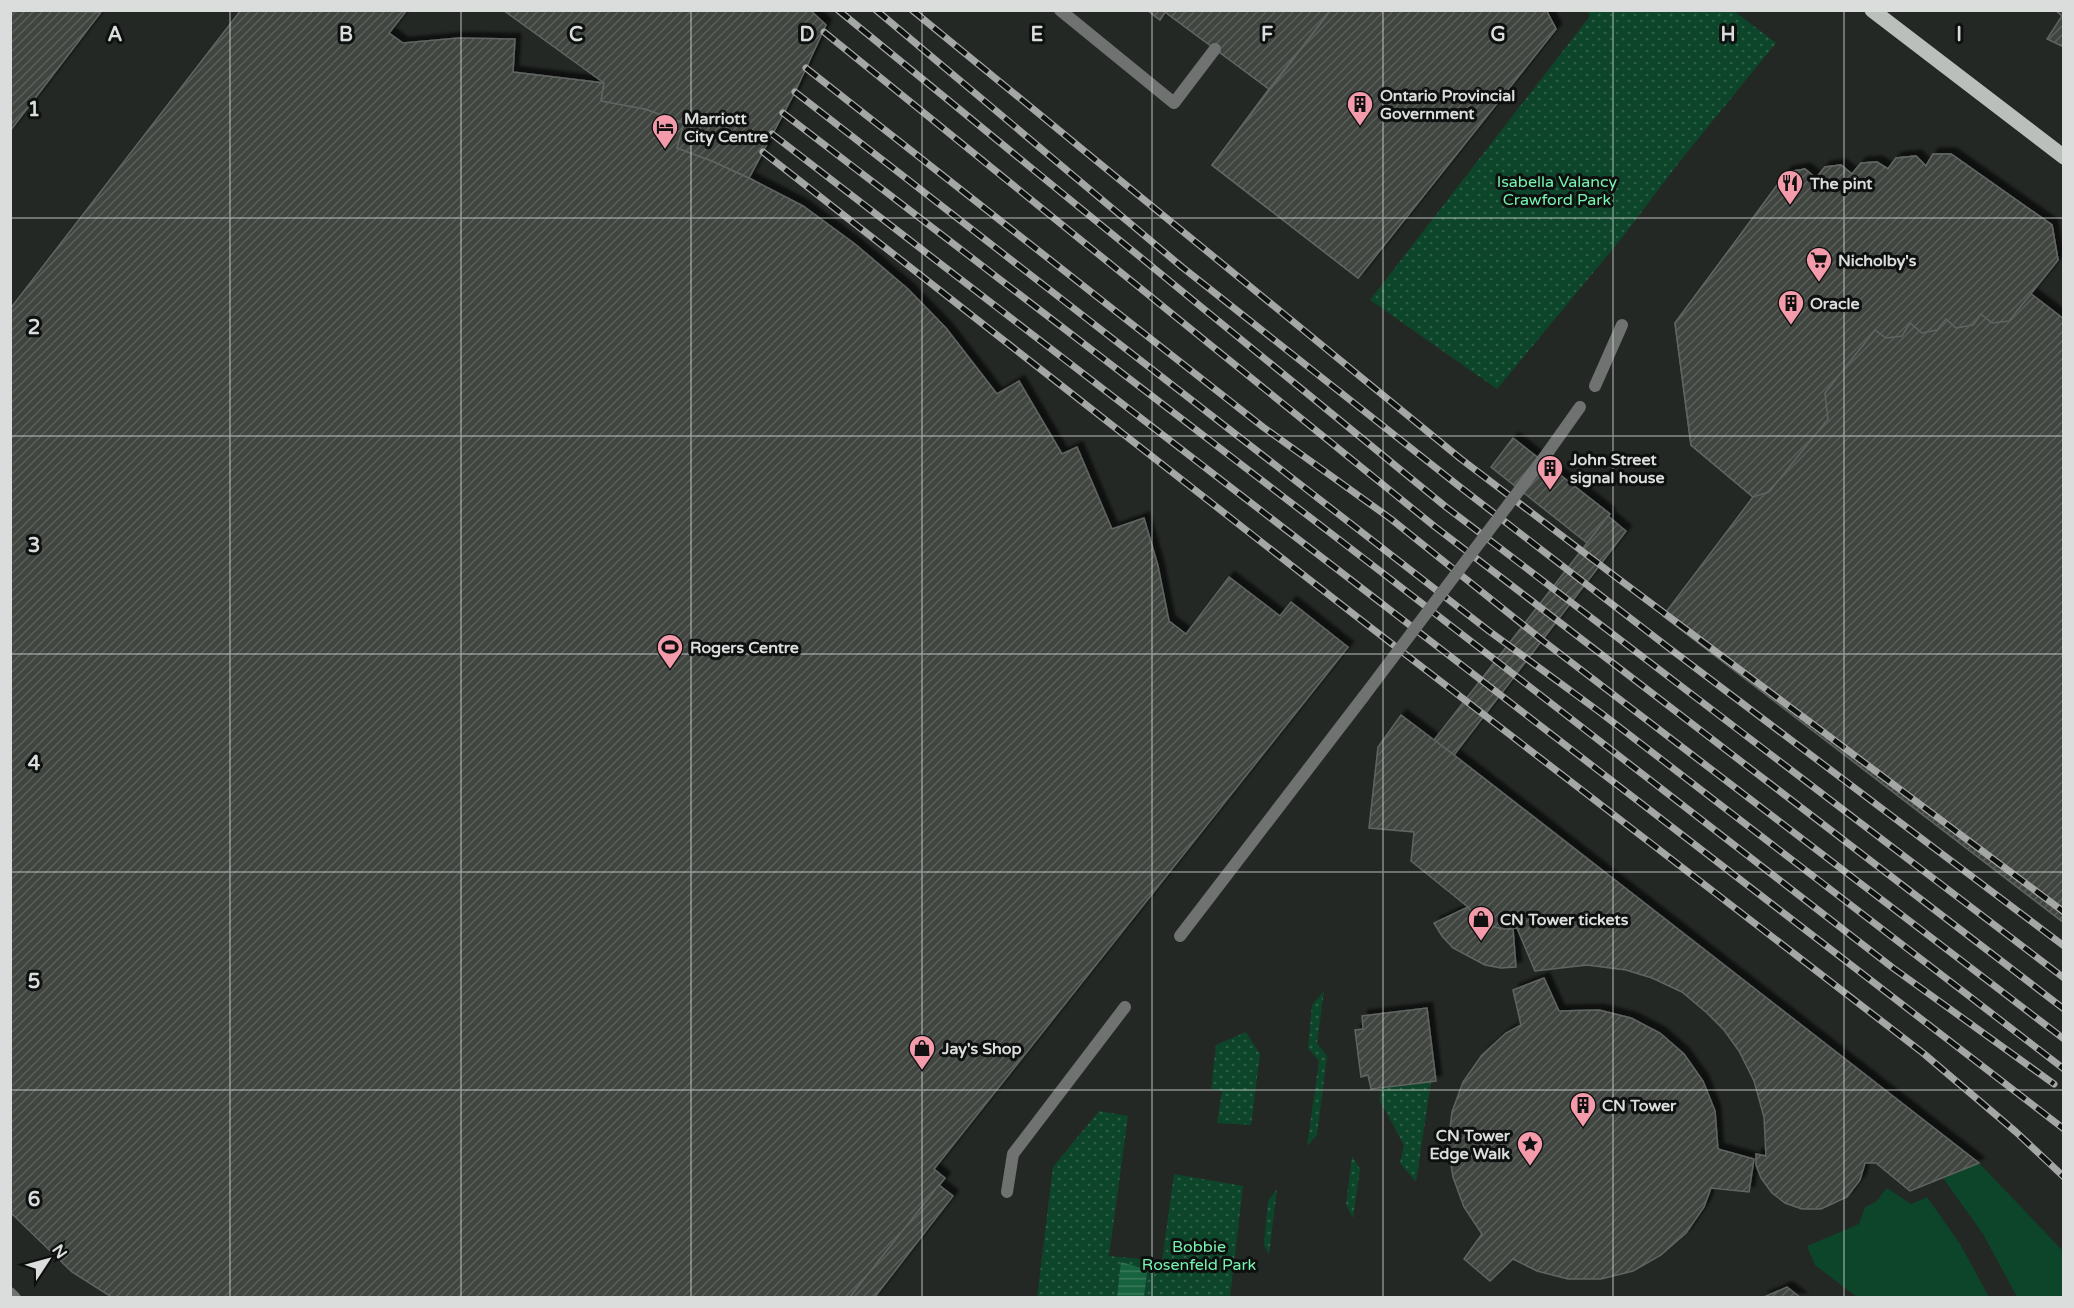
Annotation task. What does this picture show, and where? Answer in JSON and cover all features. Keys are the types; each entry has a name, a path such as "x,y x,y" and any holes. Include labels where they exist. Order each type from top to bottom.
{"main road":[{"path":"1880,13 2064,157"}],"street":[{"path":"1060,10 1174,103 1215,49"},
{"path":"1595,386 1622,325"},
{"path":"1180,936 1364,696 1580,407"},
{"path":"1007,1192 1013,1154 1125,1007"},
{"path":"10,1293 15,1298"}],"green space":[{"name":"Isabella Valancy Crawford Park","path":"1587,11 1734,11 1776,43 1680,161 1621,239 1497,389 1370,300 1590,16"},
{"path":"1324,991 1317,1043 1327,1056 1317,1135 1307,1146 1319,1061 1308,1048 1312,1005"},
{"path":"1246,1032 1260,1054 1251,1125 1217,1123 1222,1091 1211,1089 1216,1045"},
{"path":"1431,1082 1416,1182 1400,1163 1404,1145 1380,1101 1381,1088"},
{"name":"Bobbie Rosenfeld Park","path":"1099,1111 1128,1116 1109,1256 1162,1261 1174,1174 1243,1186 1230,1297 1144,1297 1148,1266 1130,1266 1122,1263 1117,1297 1037,1298 1053,1167"},
{"path":"1352,1156 1360,1169 1353,1218 1346,1205"},
{"path":"1979,1163 2063,1251 2063,1297 2017,1297 1983,1234 1943,1178"},
{"path":"1887,1188 1911,1204 1927,1197 1960,1244 1989,1297 1857,1297 1815,1265 1807,1246 1859,1224 1865,1207 1876,1202"},
{"path":"1277,1189 1269,1255 1264,1245 1268,1201"}],"shaded area":[{"path":"1121,1262 1139,1267 1148,1266 1144,1297 1117,1297"}],"building":[{"path":"10,10 101,12 10,131"},
{"name":"Rogers Centre","path":"241,10 407,10 389,33 403,43 459,38 515,39 513,72 604,83 601,101 645,109 684,123 677,148 749,178 803,206 855,244 908,289 946,328 997,394 1019,381 1062,454 1077,447 1112,529 1144,518 1158,566 1169,621 1186,634 1229,577 1280,616 1291,602 1348,647 934,1169 945,1178 849,1298 113,1298 72,1272 10,1212 10,309"},
{"path":"503,10 810,10 826,25 795,92 749,178 677,148 684,123 645,109 601,101 604,83"},
{"name":"Ontario Provincial Government","path":"1147,10 1546,10 1556,29 1358,278 1212,165 1269,89 1165,12 1160,20"},
{"path":"1147,10 1331,10 1269,89 1165,12 1160,20"},
{"name":"Ontario Provincial Government","path":"1331,10 1546,10 1556,29 1358,278 1212,165"},
{"path":"2055,10 2064,10 2064,47 2047,39 2062,16"},
{"path":"1933,154 1951,154 2052,225 2058,260 2030,293 2064,319 2064,923 1663,616 1753,497 1691,445 1675,323 1787,172 1805,169 1816,178 1825,167 1841,165 1852,174 1861,163 1877,162 1888,169 1896,158 1916,156 1926,166"},
{"name":"Oracle","path":"1933,154 1951,154 2052,225 2058,260 2009,321 1992,323 1981,314 1973,325 1956,328 1946,319 1937,330 1922,333 1910,323 1902,336 1886,338 1875,330 1825,393 1828,419 1769,492 1753,497 1691,445 1675,323 1787,172 1805,169 1816,178 1825,167 1841,165 1852,174 1861,163 1877,162 1888,169 1896,158 1916,156 1926,166"},
{"name":"John Street signal house","path":"1513,438 1610,514 1587,543 1491,467"},
{"path":"1608,516 1626,531 1454,755 1434,740"},
{"path":"1401,715 1979,1163 1910,1191 1876,1163 1865,1163 1860,1180 1847,1197 1821,1209 1802,1209 1785,1203 1772,1193 1761,1178 1756,1165 1756,1154 1766,1156 1764,1117 1754,1081 1739,1051 1724,1030 1707,1013 1682,992 1652,978 1626,970 1587,965 1535,971 1517,928 1503,929 1489,926 1411,861 1414,832 1369,828 1378,747"},
{"name":"CN Tower tickets","path":"1468,907 1477,918 1489,926 1513,929 1516,967 1501,968 1485,965 1453,948 1442,936 1434,923"},
{"name":"CN Tower","path":"1544,978 1559,1011 1599,1010 1631,1018 1660,1033 1684,1054 1703,1081 1715,1111 1718,1149 1754,1159 1749,1192 1711,1188 1704,1207 1686,1233 1661,1255 1633,1271 1601,1279 1568,1279 1537,1271 1513,1259 1490,1281 1464,1259 1482,1234 1464,1207 1453,1177 1448,1145 1452,1112 1463,1082 1482,1055 1506,1033 1521,1025 1513,990"},
{"path":"1427,1008 1436,1081 1371,1089 1368,1075 1361,1077 1355,1030 1363,1029 1362,1016"},
{"path":"939,1185 953,1196 874,1298 849,1298"},
{"path":"1787,1287 1801,1298 1762,1298"}],"railway":[{"path":"838,10 1446,507 2064,978"},
{"path":"876,10 1182,267 1460,487 2064,946"},
{"path":"912,10 1461,459 2064,912"},
{"path":"824,32 1434,526 2064,1009"},
{"path":"806,68 1263,427 1391,519 1542,640 2064,1039"},
{"path":"795,92 1489,631 1601,713 2064,1069"},
{"path":"783,113 1893,968 2054,1084"},
{"path":"772,134 2064,1129"},
{"path":"763,152 1361,620 1923,1053 2016,1132 2064,1177"}],"place":[{"name":"Ontario Provincial Government","path":"1360,127"},
{"name":"Marriott City Centre","path":"665,150"},
{"name":"The pint","path":"1790,206"},
{"name":"Nicholby's","path":"1819,283"},
{"name":"Oracle","path":"1791,326"},
{"name":"John Street signal house","path":"1550,491"},
{"name":"Rogers Centre","path":"670,670"},
{"name":"CN Tower tickets","path":"1481,942"},
{"name":"Jay's Shop","path":"922,1071"},
{"name":"CN Tower","path":"1583,1128"},
{"name":"CN Tower Edge Walk","path":"1530,1167"}]}
